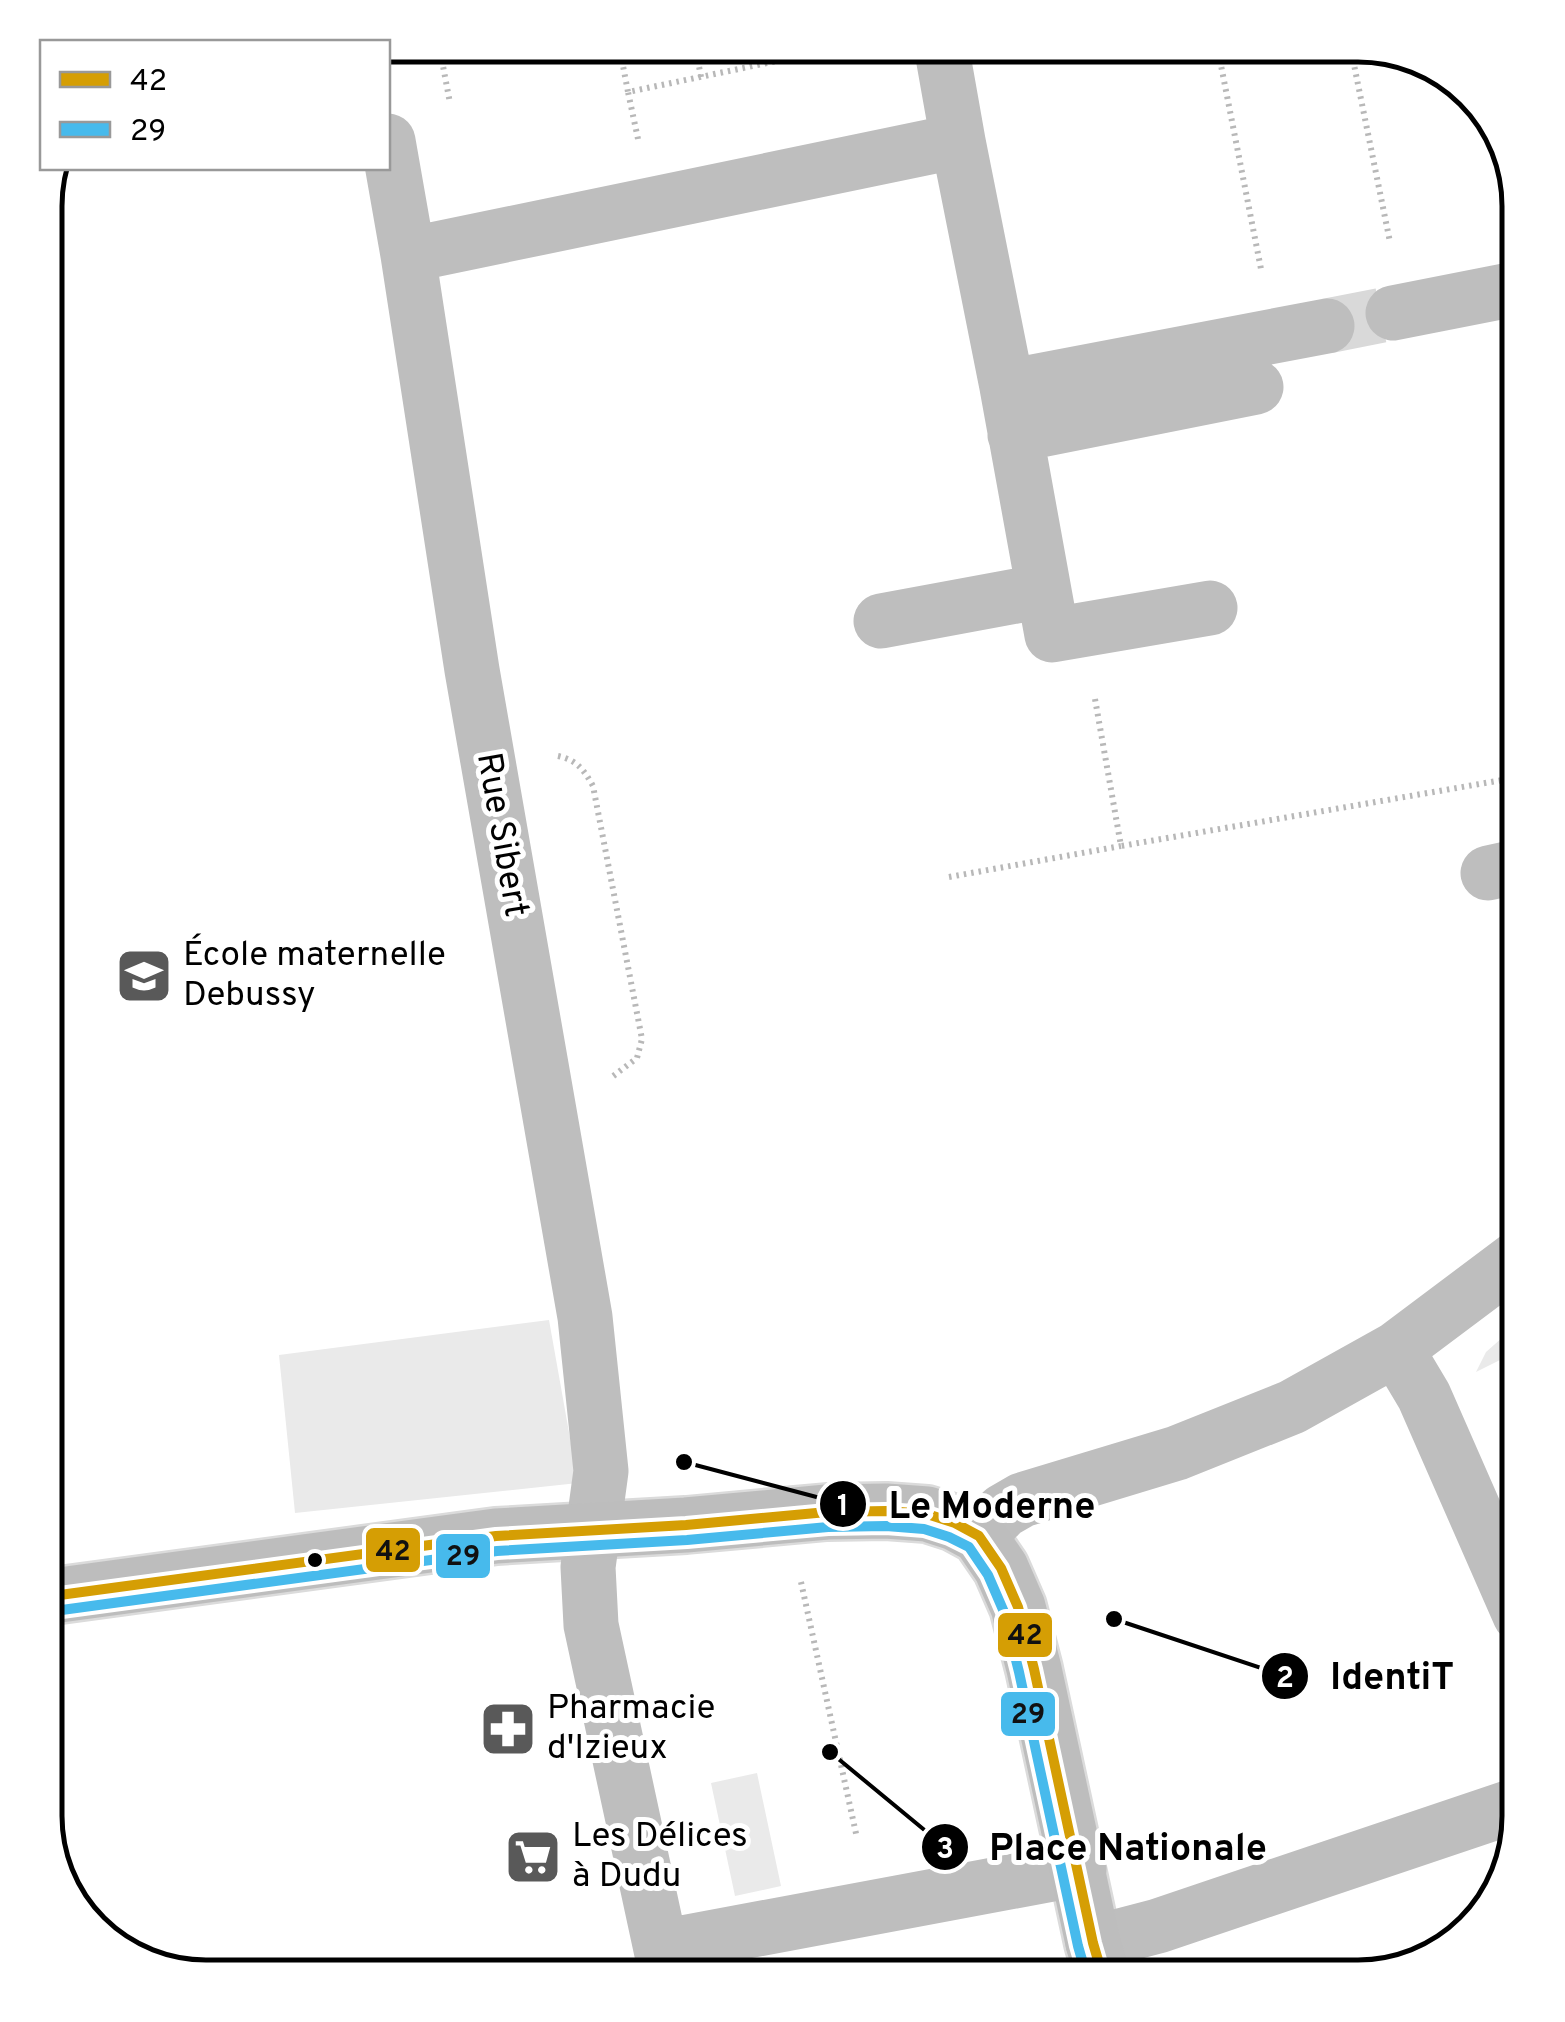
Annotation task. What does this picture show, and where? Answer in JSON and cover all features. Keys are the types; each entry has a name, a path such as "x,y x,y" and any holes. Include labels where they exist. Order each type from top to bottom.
{"main road":[{"path":"62,1595 496,1536 827,1512 927,1514 955,1523 978,1536 1001,1568 1018,1607 1098,1960"}],"street":[{"path":"944,63 1052,636 1210,608"},
{"path":"408,254 958,141"},
{"name":"Rue Sibert","path":"390,152 472,670 585,1317 601,1471 588,1567 591,1625 664,1960"},
{"path":"1398,312 1502,292"},
{"path":"1011,411 1327,326"},
{"path":"1011,411 1256,387"},
{"path":"881,621 1043,591"},
{"path":"978,1536 1003,1510 1022,1500 1194,1446 1292,1406 1396,1349 1502,1270"},
{"path":"1396,1349 1424,1396 1502,1574"},
{"path":"1098,1960 1158,1926 1502,1810"},
{"path":"673,1960 1079,1870"}],"path":[{"path":"622,62 639,144"},
{"path":"698,62 701,77"},
{"path":"628,92 770,62"},
{"path":"1221,63 1262,270"},
{"path":"1353,63 1398,312"},
{"path":"551,755 570,759 583,768 593,786 642,1039 636,1058 606,1079"},
{"path":"950,877 1121,846"},
{"path":"801,1581 842,1773"}],"shaded area":[{"path":"549,1320 578,1483 295,1513 279,1355"},
{"path":"1502,1338 1502,1359 1476,1372 1486,1352"},
{"path":"757,1773 781,1886 735,1896 711,1783"}],"tunnel":[{"path":"1327,326 1393,313"}],"transit line":[{"name":"42","path":"62,1595 496,1536 827,1512 927,1514 955,1523 979,1536 1001,1568 1018,1607 1098,1960"},
{"name":"29","path":"62,1610 497,1551 828,1527 924,1529 949,1537 969,1547 988,1575 1004,1612 1082,1960"}],"place":[{"name":"École maternelle Debussy","path":"144,976"},
{"name":"Le Moderne","path":"684,1462"},
{"name":"IdentiT","path":"1114,1619"},
{"name":"Pharmacie d'Izieux","path":"508,1729"},
{"name":"Place Nationale","path":"830,1752"},
{"name":"Les Délices à Dudu","path":"533,1857"}]}
